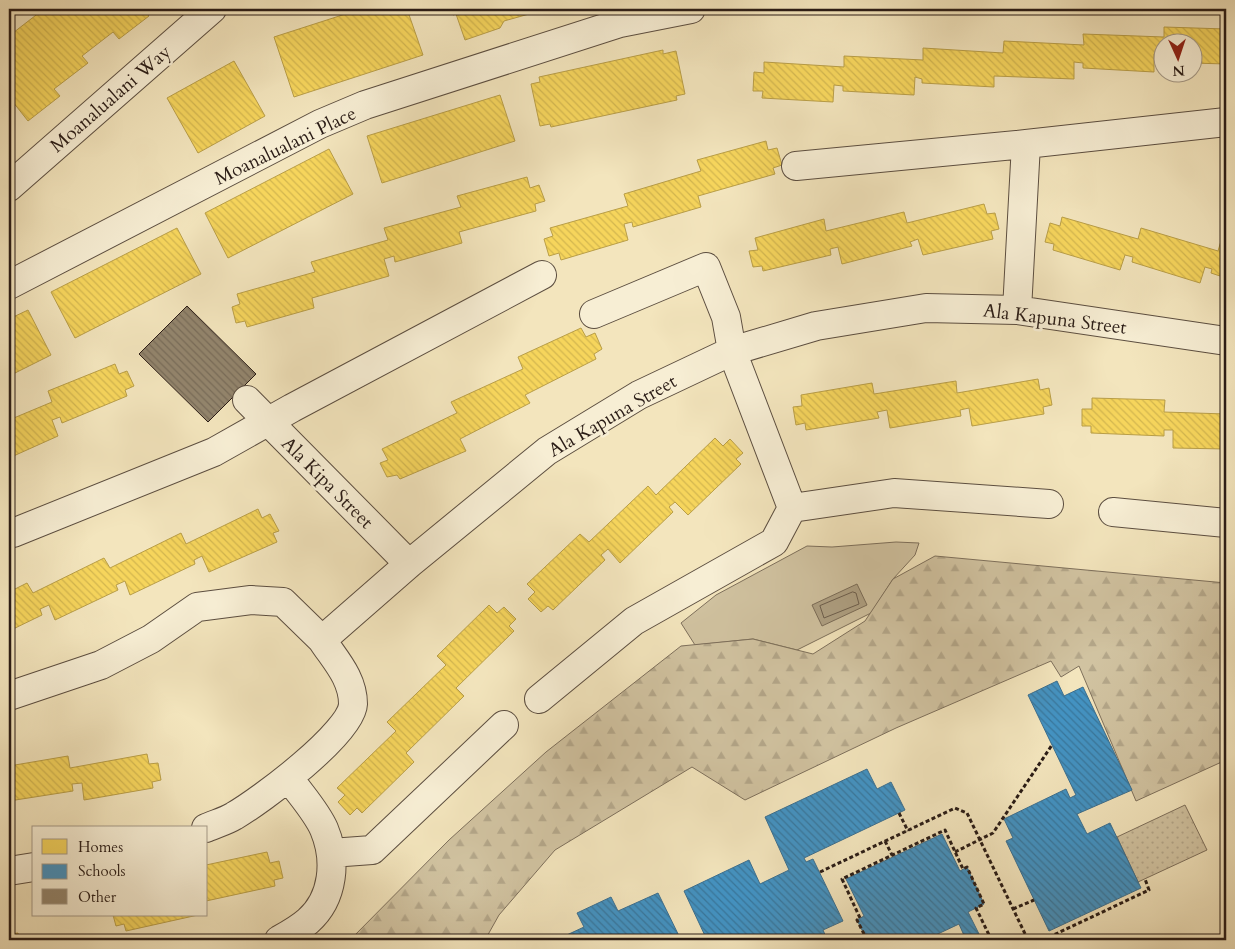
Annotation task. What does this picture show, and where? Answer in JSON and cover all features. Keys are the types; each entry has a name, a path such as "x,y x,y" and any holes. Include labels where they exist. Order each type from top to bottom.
{"street":[{"name":"Moanalualani Way","path":"9,187 212,9"},
{"name":"Moanalualani Place","path":"12,277 320,124 365,105 620,24 691,9"},
{"path":"796,166 1026,144 1226,122"},
{"path":"1017,310 1026,144"},
{"path":"539,699 634,621 774,542 792,508 732,351 726,317 706,267 594,314"},
{"path":"13,533 214,452 268,421 542,275"},
{"name":"Ala Kapuna Street","path":"322,640 409,564 547,451 639,395 732,351 816,326 926,308 1017,310 1226,341"},
{"name":"Ala Kipa Street","path":"247,400 409,564"},
{"path":"792,508 894,493 1049,504"},
{"path":"1113,512 1226,523"},
{"path":"9,696 101,665 151,639 197,607 251,600 283,602 322,640 350,682 353,706 338,731 288,778 234,816 208,827"},
{"path":"331,853 372,850 504,725"},
{"path":"279,940 309,921 322,903 330,887 331,853 323,828 288,778"},
{"path":"9,871 32,867"}],"path":[{"path":"955,852 993,833 1052,745"},
{"path":"820,872 955,808 967,813 1028,940"},
{"path":"899,813 908,831"},
{"path":"867,940 857,920 860,918 842,879 945,830 963,869 967,867 984,904 976,908 991,939 984,940"},
{"path":"885,841 892,855"},
{"path":"1043,940 1149,890 1145,879"},
{"path":"1013,909 1034,900"},
{"path":"695,935 698,940"}],"green space":[{"path":"896,542 919,543 915,555 893,579 871,613 797,650 753,639 695,645 681,623 716,595 807,546 832,547"},
{"path":"935,556 1226,583 1226,760 1136,801 1079,666 1061,677 1051,661 896,728 745,800 692,767 555,850 499,915 485,940 350,940 449,840 546,752 681,646 753,639 813,654 865,621 893,579"},
{"path":"1185,805 1207,850 1138,882 1117,837"}],"water":[{"path":"857,584 867,605 822,626 812,605"}],"building: Homes":[{"path":"41,9 143,9 149,16 119,39 113,32 82,56 88,63 54,89 60,96 28,121 9,97 9,36 40,12"},
{"path":"361,9 407,9 423,55 294,97 274,37"},
{"path":"450,9 547,9 504,21 500,28 465,40 456,14 453,15"},
{"path":"1164,27 1226,29 1226,64 1202,63 1202,32 1164,32"},
{"path":"1083,34 1152,37 1152,72 1083,68 1083,63 1074,62 1074,79 994,76 994,87 922,83 922,79 915,77 914,95 843,91 843,86 834,85 833,102 762,98 763,91 753,91 754,72 764,73 764,62 844,67 844,56 923,60 923,48 1003,53 1004,41 1084,45"},
{"path":"663,50 663,54 676,51 685,94 676,96 677,100 551,127 550,124 540,126 531,84 540,82 539,77"},
{"path":"234,61 265,116 198,153 167,98"},
{"path":"500,95 515,141 382,183 367,136"},
{"path":"766,141 768,150 777,148 782,165 773,168 775,174 698,196 701,207 633,227 632,222 624,224 628,240 561,260 559,253 549,256 544,239 553,236 550,228 628,206 624,194 701,171 697,160"},
{"path":"329,149 353,194 228,258 205,213"},
{"path":"527,177 530,188 539,185 545,201 535,204 536,211 459,232 462,243 395,262 394,256 384,259 389,276 312,298 314,308 247,327 245,321 236,323 232,307 240,304 237,294 315,272 311,262 388,240 384,228 461,207 457,196"},
{"path":"984,204 987,214 995,213 999,229 991,231 993,239 923,255 918,239 910,242 912,246 842,264 838,247 830,249 831,255 763,271 762,266 753,267 749,251 758,250 755,238 824,219 826,231 904,212 907,223"},
{"path":"1062,217 1138,239 1141,228 1218,251 1221,241 1226,242 1226,278 1211,273 1212,269 1205,267 1200,283 1132,262 1133,257 1125,255 1120,270 1053,250 1054,244 1045,242 1050,223 1060,226"},
{"path":"177,228 201,274 75,338 51,292"},
{"path":"28,310 51,355 9,376 9,319"},
{"path":"581,328 586,337 595,333 602,349 594,354 596,359 525,395 530,403 460,439 466,451 400,479 397,475 387,477 380,463 388,460 382,449 457,413 451,402 523,369 518,357"},
{"path":"115,364 119,374 127,371 134,386 125,390 127,396 62,423 60,417 52,420 58,436 9,458 9,420 52,402 48,391"},
{"path":"1038,379 1040,390 1049,388 1052,405 1043,407 1044,414 972,426 969,408 960,410 961,416 890,428 887,410 877,412 879,418 806,430 805,423 796,425 793,407 802,406 801,395 872,383 874,394 956,381 957,393"},
{"path":"1092,398 1165,400 1164,412 1226,414 1226,449 1173,448 1173,430 1164,430 1164,436 1091,433 1091,426 1082,426 1082,409 1092,409"},
{"path":"715,438 723,446 730,439 743,453 736,459 741,464 688,515 675,502 669,507 673,512 620,563 608,549 601,555 605,560 553,610 548,606 541,612 528,599 535,592 527,584 580,534 589,542 648,486 656,495"},
{"path":"258,509 262,518 270,514 279,531 273,533 277,542 209,572 202,556 194,560 195,564 130,595 125,581 116,585 118,590 55,620 49,605 40,609 42,615 9,631 9,592 27,583 33,593 104,558 110,568 181,533 186,544"},
{"path":"489,605 497,613 504,607 516,619 509,626 514,631 456,688 464,696 406,753 414,762 362,813 357,808 350,815 338,802 345,795 337,788 396,731 387,722 446,665 437,656"},
{"path":"147,754 149,764 158,763 161,780 152,782 153,788 84,800 82,783 72,784 73,791 9,801 9,766 68,756 70,768"},
{"path":"267,852 270,863 279,861 283,878 274,880 275,886 208,901 208,865"},
{"path":"113,916 194,916 126,931 124,924 116,926"},
{"path":"18,933 19,940 9,940 9,934"}],"building: Schools":[{"path":"1057,681 1064,696 1083,687 1132,790 1077,814 1087,834 1110,823 1141,888 1049,931 1006,841 1013,838 1004,819 1066,789 1070,798 1076,795 1028,695"},
{"path":"867,769 877,789 891,782 905,810 804,858 806,862 813,859 843,921 823,930 826,937 819,940 707,940 684,891 749,860 760,884 789,870 765,817"},
{"path":"942,834 960,871 967,867 984,904 968,912 980,936 966,940 959,924 925,940 867,940 857,920 864,916 846,879"},
{"path":"658,893 681,940 556,940 584,927 577,913 611,897 618,911"}],"building: Other":[{"path":"187,306 256,374 208,422 139,354"}]}
